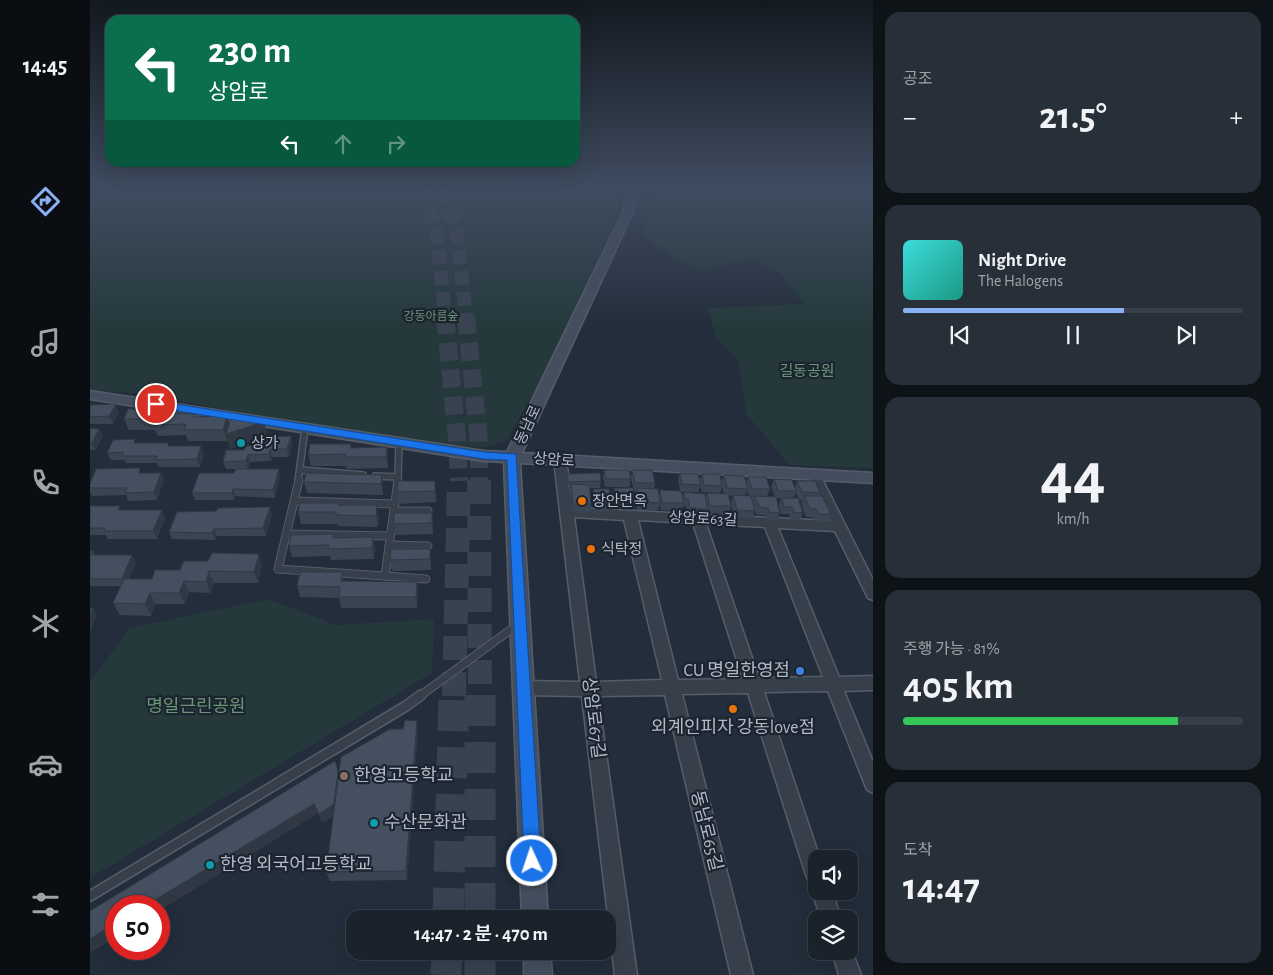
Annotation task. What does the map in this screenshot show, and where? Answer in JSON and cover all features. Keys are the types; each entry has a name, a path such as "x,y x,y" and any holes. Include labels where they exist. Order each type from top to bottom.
{"main road":[{"name":"동남로","path":"535,910 512,457 617,236"},
{"name":"상암로","path":"90,395 484,456 873,478"},
{"path":"537,960 538,975"}],"street":[{"name":"상암로67길","path":"560,460 626,975"},
{"path":"814,474 873,594"},
{"name":"상암로63길","path":"567,512 840,526"},
{"name":"동남로65길","path":"630,516 742,975"},
{"path":"698,519 808,851"},
{"path":"770,523 873,784"},
{"path":"523,688 671,688 873,683"},
{"path":"845,960 850,975"}],"lane":[{"path":"305,428 301,470 278,569 426,579"},
{"path":"385,576 397,480 399,444"},
{"path":"301,470 397,480 407,483"},
{"path":"294,501 428,511"},
{"path":"287,534 390,536"},
{"path":"389,545 428,546"},
{"path":"90,896 406,706 520,623"}],"green space":[{"name":"강동아름숲","path":"90,236 608,236 589,282 556,352 506,442 483,447 439,444 330,428 133,393 90,390"},
{"name":"길동공원","path":"643,236 873,236 873,468 790,465 746,414 738,360 716,339 708,308 804,304 782,275 752,258 701,272 667,253"},
{"name":"명일근린공원","path":"268,599 336,625 434,619 432,673 90,878 90,683 129,628"}],"building":[{"path":"116,404 109,416 90,417 90,405"},
{"path":"128,409 163,409 162,413 194,414 194,417 227,416 223,430 184,430 186,424 153,425 155,419 124,419"},
{"path":"232,416 264,422 226,434"},
{"path":"90,428 99,429 92,443 90,443"},
{"path":"291,436 287,449 270,449 269,454 248,455 246,461 223,462 226,450 244,450 246,446 264,444 266,437"},
{"path":"135,439 134,443 168,443 168,446 201,446 197,459 156,460 157,456 122,456 123,452 107,453 113,440"},
{"path":"310,444 351,444 350,448 387,447 386,457 345,457 345,454 308,455"},
{"path":"140,468 139,473 161,473 154,492 125,493 127,488 90,488 96,469"},
{"path":"236,469 279,469 273,490 233,489 232,493 192,493 199,473 234,473"},
{"path":"604,470 629,470 631,479 606,479"},
{"path":"632,470 652,470 655,483 635,483"},
{"path":"306,473 382,475 381,484 304,482"},
{"path":"600,473 601,481 568,482 567,474"},
{"path":"680,473 698,474 701,485 682,484"},
{"path":"702,474 720,474 722,486 704,485"},
{"path":"724,475 744,476 748,489 727,488"},
{"path":"748,477 766,477 770,489 752,489"},
{"path":"774,479 792,480 796,491 778,491"},
{"path":"398,481 435,481 435,491 397,492"},
{"path":"797,481 815,481 820,493 802,492"},
{"path":"571,484 589,485 591,504 573,504"},
{"path":"614,488 633,488 635,502 616,501"},
{"path":"637,488 658,489 660,503 639,502"},
{"path":"593,489 609,489 613,504 596,504"},
{"path":"660,490 681,491 684,503 662,503"},
{"path":"684,492 705,494 707,509 690,508 688,499 685,499"},
{"path":"707,493 728,494 731,506 710,506"},
{"path":"733,495 751,496 755,511 737,510"},
{"path":"754,496 776,497 780,513 769,512 768,508 760,507"},
{"path":"804,496 822,496 831,514 818,514 816,509 810,509"},
{"path":"782,498 798,498 803,513 794,512 792,507 784,507"},
{"path":"300,503 377,505 376,516 336,515 336,512 298,512"},
{"path":"90,506 120,506 118,510 162,510 153,531 104,531 105,528 90,528"},
{"path":"270,507 263,528 214,529 212,533 169,532 177,512 216,511 218,508"},
{"path":"394,513 432,513 432,523 394,524"},
{"path":"334,534 333,538 373,537 372,548 328,549 329,545 289,546 291,535"},
{"path":"391,549 430,549 430,559 390,560"},
{"path":"90,551 93,551 91,555 132,555 122,579 90,579"},
{"path":"212,553 259,554 254,572 209,571 206,582 184,581 179,593 150,593 145,604 113,603 124,579 152,579 155,570 180,570 184,561 208,561"},
{"path":"300,572 342,572 341,581 417,582 416,597 339,597 340,587 297,586"},
{"name":"수산문화관","path":"405,720 417,721 406,871 326,872 341,757 390,729 403,729"},
{"path":"335,761 338,771 334,804 319,814 314,804 163,895 116,895"},
{"path":"105,902 105,930 90,939 90,911"}],"tunnel":[{"path":"437,236 445,317"},
{"path":"457,236 466,317"},
{"path":"445,316 457,438 459,481"},
{"path":"466,316 479,441 479,480"},
{"path":"479,480 480,696"},
{"path":"454,696 459,481"},
{"path":"448,910 454,695"},
{"path":"480,696 480,910"},
{"path":"446,975 447,960"},
{"path":"480,960 480,975"}],"place":[{"name":"상가","path":"241,443"},
{"name":"장안면옥","path":"582,501"},
{"name":"식탁정","path":"591,549"},
{"name":"CU 명일한영점","path":"800,671"},
{"name":"외계인피자 강동love점","path":"733,709"},
{"name":"한영고등학교","path":"344,776"},
{"name":"수산문화관","path":"374,823"},
{"name":"한영 외국어고등학교","path":"210,865"}],"route":[{"path":"156,404 484,456 512,457 532,861"}]}
